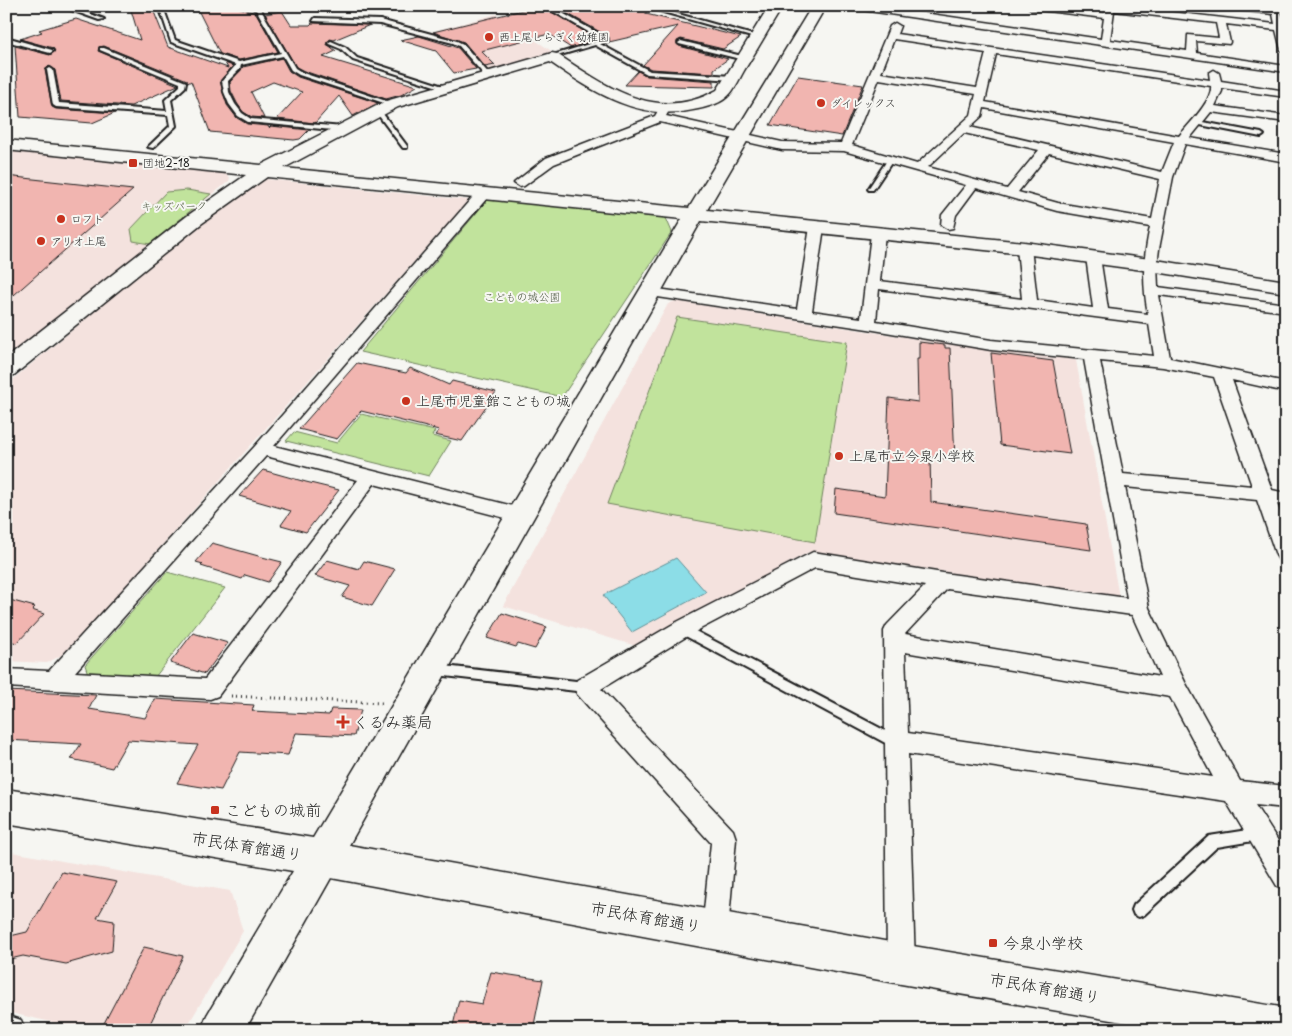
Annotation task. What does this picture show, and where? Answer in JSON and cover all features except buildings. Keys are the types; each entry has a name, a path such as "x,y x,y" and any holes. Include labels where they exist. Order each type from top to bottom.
{"street":[{"path":"520,183 550,161 661,114 711,101 723,93 776,6"},
{"path":"222,1030 699,207 819,6"},
{"path":"855,6 901,9 1043,46 1216,84 1286,94"},
{"path":"1031,6 1108,16"},
{"path":"1191,6 1192,18"},
{"path":"1227,6 1276,9 1286,50"},
{"path":"1105,42 1110,8 1131,8 1192,18 1280,28"},
{"path":"845,147 901,9"},
{"path":"1192,55 1191,37 1224,42 1220,21"},
{"path":"890,36 992,51 1105,42 1286,69"},
{"path":"918,168 976,116 992,51"},
{"path":"6,370 194,220 262,172 385,108 552,57 616,97 661,114 742,137 782,146 845,147 1057,207 1157,224"},
{"path":"1163,362 1151,290 1151,257 1167,177 1181,138 1197,123 1217,91 1211,58"},
{"path":"874,75 982,92"},
{"path":"979,104 1181,138 1286,158"},
{"path":"1208,108 1286,120"},
{"path":"962,129 1167,177"},
{"path":"6,132 283,161 520,183 699,207 817,228 1024,248 1093,257 1151,257 1286,287"},
{"path":"6,145 483,194 948,225 1151,257 1286,270"},
{"path":"1010,194 1046,148"},
{"path":"948,225 949,215 973,184"},
{"path":"54,681 262,449 483,194"},
{"path":"804,315 817,228"},
{"path":"868,324 878,234"},
{"path":"1024,248 1030,303"},
{"path":"1093,257 1101,313"},
{"path":"872,284 1156,320"},
{"path":"1151,290 1286,308"},
{"path":"651,292 868,324 991,345 1163,362 1286,387"},
{"path":"1091,354 1139,608 1177,689 1233,791 1286,877"},
{"path":"1222,373 1263,494 1286,554"},
{"path":"262,449 521,515"},
{"path":"6,678 210,689 370,477"},
{"path":"1116,480 1263,494 1286,500"},
{"path":"715,930 724,839 584,687 682,629 813,560 943,581 1139,608"},
{"path":"901,964 894,631 943,581"},
{"path":"894,641 1177,689"},
{"path":"895,742 1286,797"},
{"name":"市民体育館通り","path":"6,806 322,858 901,964 1195,1021 1286,1029"},
{"path":"6,1029 11,1030"}],"lane":[{"path":"62,6 101,19"},
{"path":"80,12 98,6"},
{"path":"252,6 258,10 293,69 385,108 405,147"},
{"path":"546,6 606,40 552,57"},
{"path":"644,6 758,37"},
{"path":"161,7 173,41 239,64 284,54"},
{"path":"315,20 380,22 455,42 461,45 488,76"},
{"path":"6,38 50,51"},
{"path":"330,43 343,48 355,59 446,88"},
{"path":"595,43 649,73 733,78"},
{"path":"681,43 744,58"},
{"path":"102,49 183,82 183,86 168,100 173,126 150,147"},
{"path":"239,64 238,68 225,80 225,86 237,114 242,118 250,121 343,129"},
{"path":"50,70 56,104 170,113"},
{"path":"1197,123 1261,136"},
{"path":"871,189 890,160"},
{"path":"682,629 895,742"},
{"path":"432,669 584,687"},
{"path":"1139,910 1214,841 1260,834"}],"path":[{"path":"210,689 211,695 386,704"}],"shaded area":[{"name":"西上尾しらぎく幼稚園","path":"496,14 553,52 490,71 463,42 431,32"},
{"path":"6,151 224,173 230,177 229,181 6,361"},
{"path":"266,179 469,200 67,652 47,663 6,661 6,385 217,210"},
{"name":"上尾市立今泉小学校","path":"675,301 988,350 1076,360 1119,597 809,552 636,646 503,606 668,304"},
{"path":"6,851 230,891 243,931 185,1030 88,1030 6,1012"}],"green space":[{"name":"キッズパーク","path":"187,190 211,194 150,244 133,241 131,229 166,192"},
{"name":"こどもの城公園","path":"488,199 666,218 672,232 562,397 360,352"},
{"path":"677,317 847,342 815,542 607,504"},
{"path":"361,414 435,431 432,436 451,441 429,476 286,441 294,432 337,443"},
{"path":"167,572 225,588 155,677 88,674 85,665"}],"water":[{"path":"676,558 706,592 632,632 603,595"}],"place":[{"name":"西上尾しらぎく幼稚園","path":"489,37"},
{"name":"ダイレックス","path":"821,103"},
{"name":"団地2-18","path":"133,163"},
{"name":"ロフト","path":"61,219"},
{"name":"アリオ上尾","path":"41,241"},
{"name":"上尾市児童館こどもの城","path":"406,401"},
{"name":"上尾市立今泉小学校","path":"839,456"},
{"name":"くるみ薬局","path":"343,722"},
{"name":"こどもの城前","path":"215,810"},
{"name":"今泉小学校","path":"993,943"}]}
